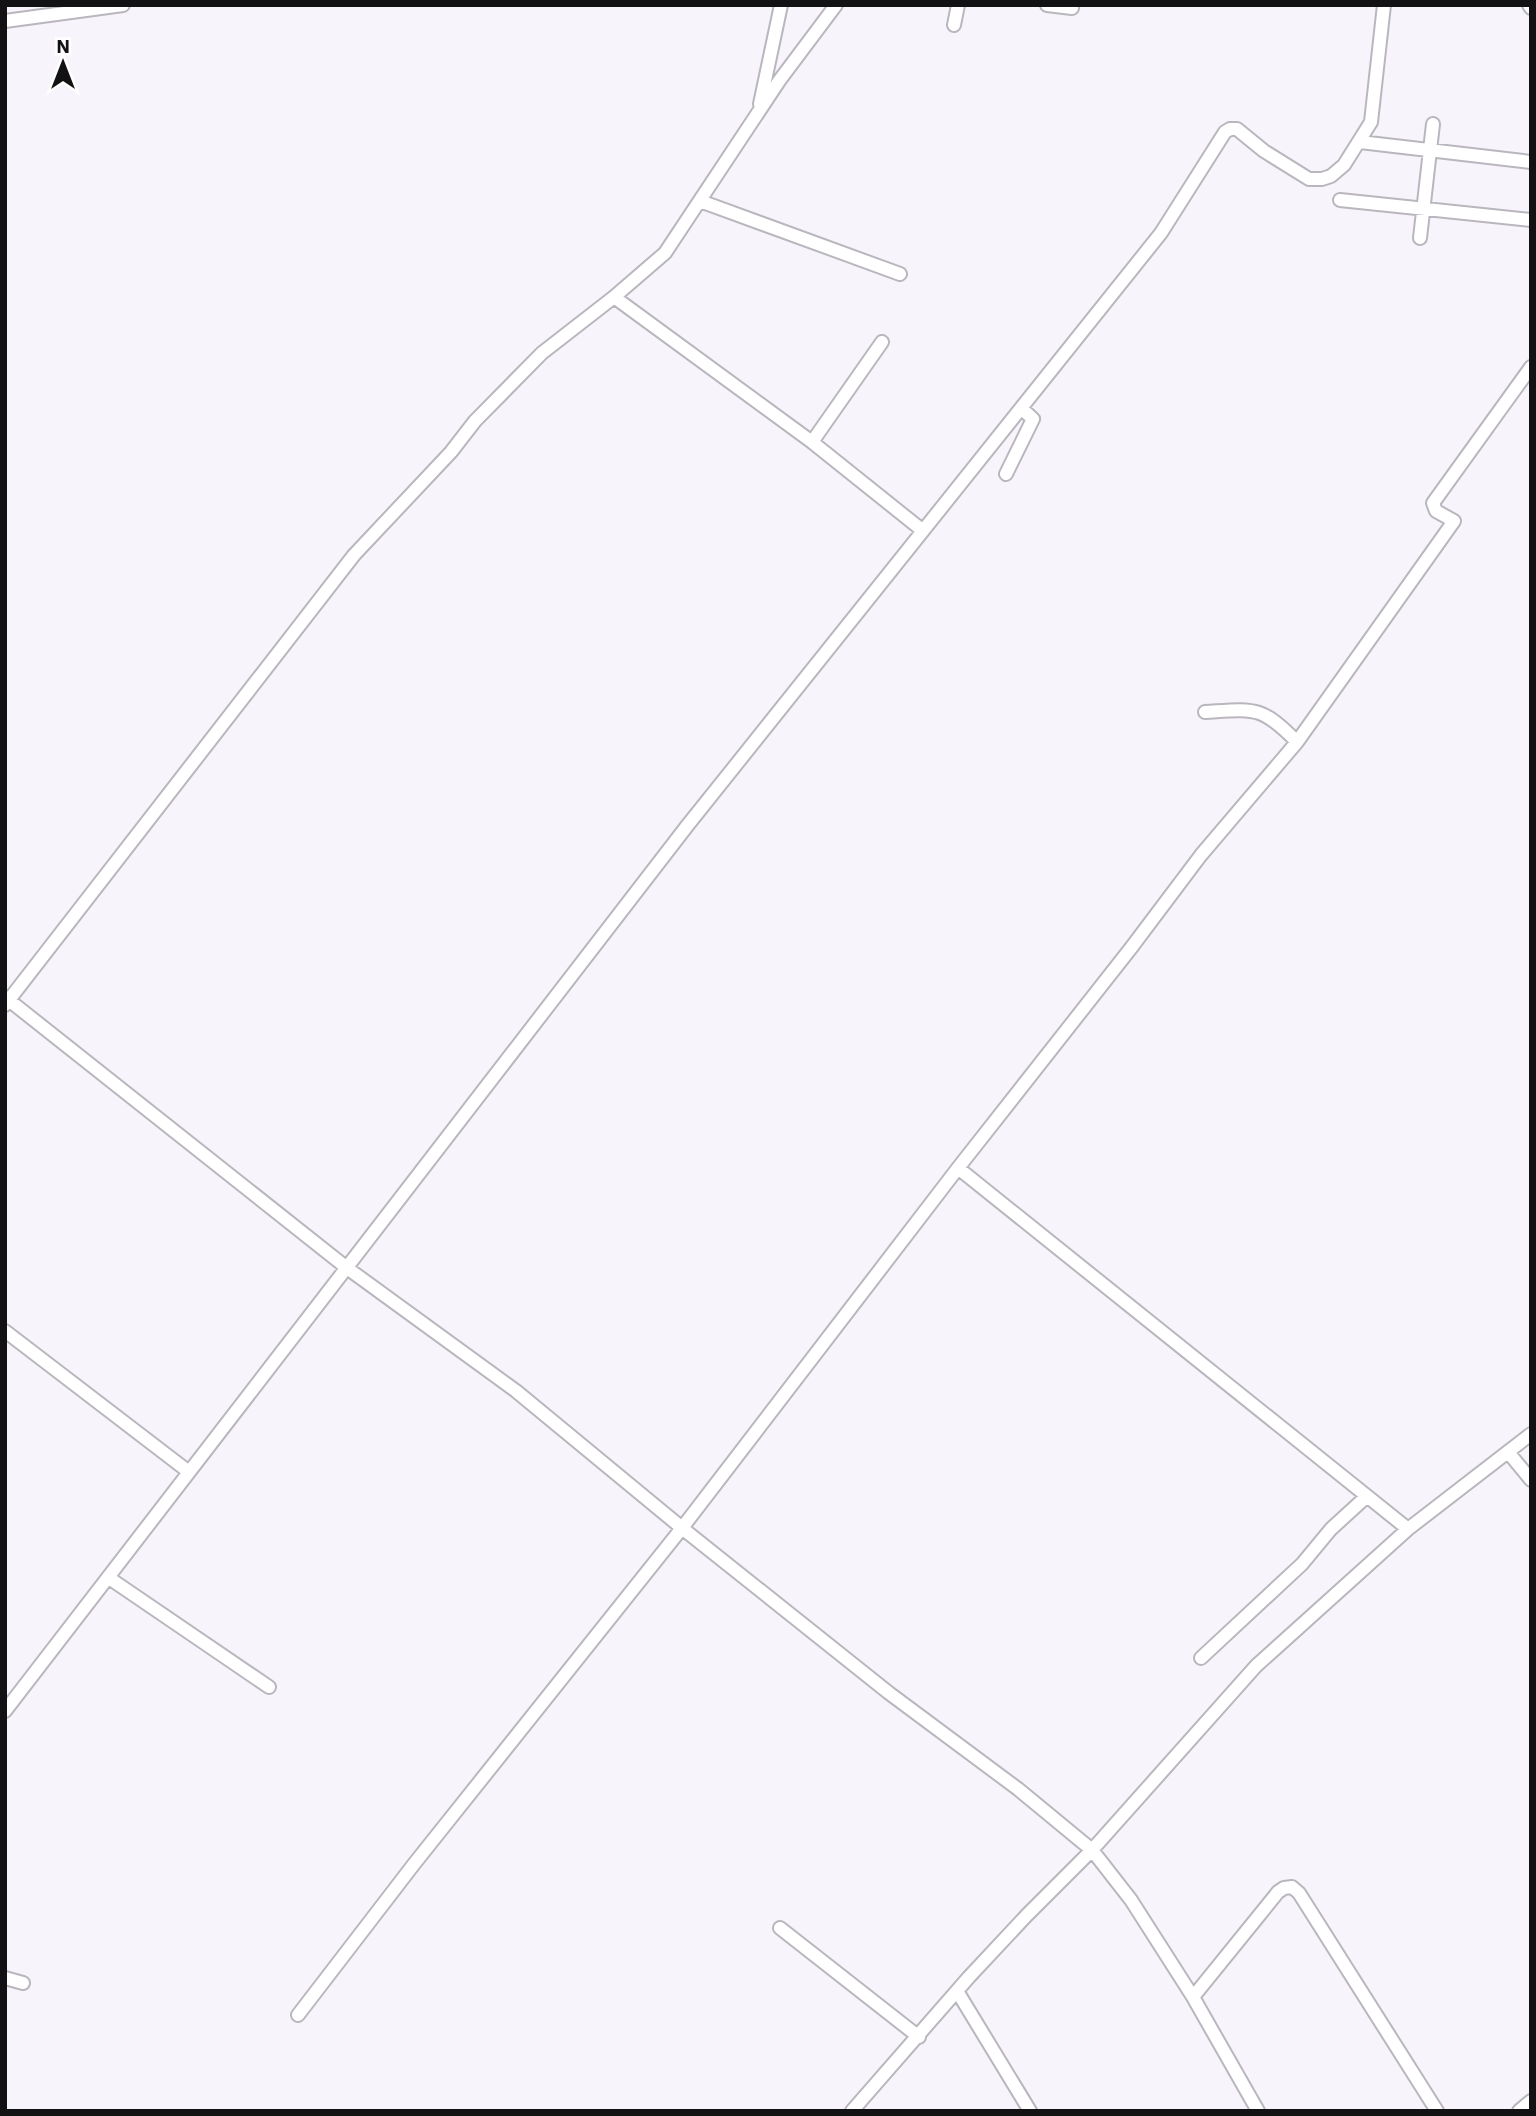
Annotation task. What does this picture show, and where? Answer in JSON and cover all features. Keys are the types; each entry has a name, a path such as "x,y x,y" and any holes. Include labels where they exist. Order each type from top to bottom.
{"street":[{"path":"5,14 6,21 123,5"},
{"path":"759,112 781,5"},
{"path":"836,5 759,112 665,253 533,363 475,421 451,452 354,555 7,1001 347,1268 516,1391 889,1693 1018,1789 1092,1850 1131,1900 1193,1997 1258,2111"},
{"path":"954,25 958,5"},
{"path":"1047,5 1072,8"},
{"path":"5,1712 687,826 1161,233 1225,132 1237,129 1264,151 1309,178 1322,179 1331,176 1344,165 1371,122 1384,5"},
{"path":"1420,238 1433,124"},
{"path":"1360,142 1531,162"},
{"path":"1340,200 1531,220"},
{"path":"700,201 900,274"},
{"path":"614,297 812,442 922,530"},
{"path":"812,442 881,342"},
{"path":"298,2015 414,1864 682,1528 1202,855 1297,742 1454,522 1436,511 1433,503 1531,367"},
{"path":"1006,474 1033,419 1021,408"},
{"path":"1205,712 1260,712 1275,720 1297,742"},
{"path":"958,1168 1252,1401 1408,1529"},
{"path":"5,1331 189,1472"},
{"path":"852,2111 957,1991 1092,1850 1256,1666 1408,1529 1531,1434"},
{"path":"1508,1451 1531,1480"},
{"path":"1201,1658 1303,1564 1331,1529 1366,1497"},
{"path":"109,1578 269,1687"},
{"path":"1193,1997 1278,1892 1292,1887 1299,1892 1437,2111"},
{"path":"780,1928 919,2037"},
{"path":"5,1978 23,1983"},
{"path":"957,1991 1030,2111"},
{"path":"1519,2111 1531,2101"}]}
